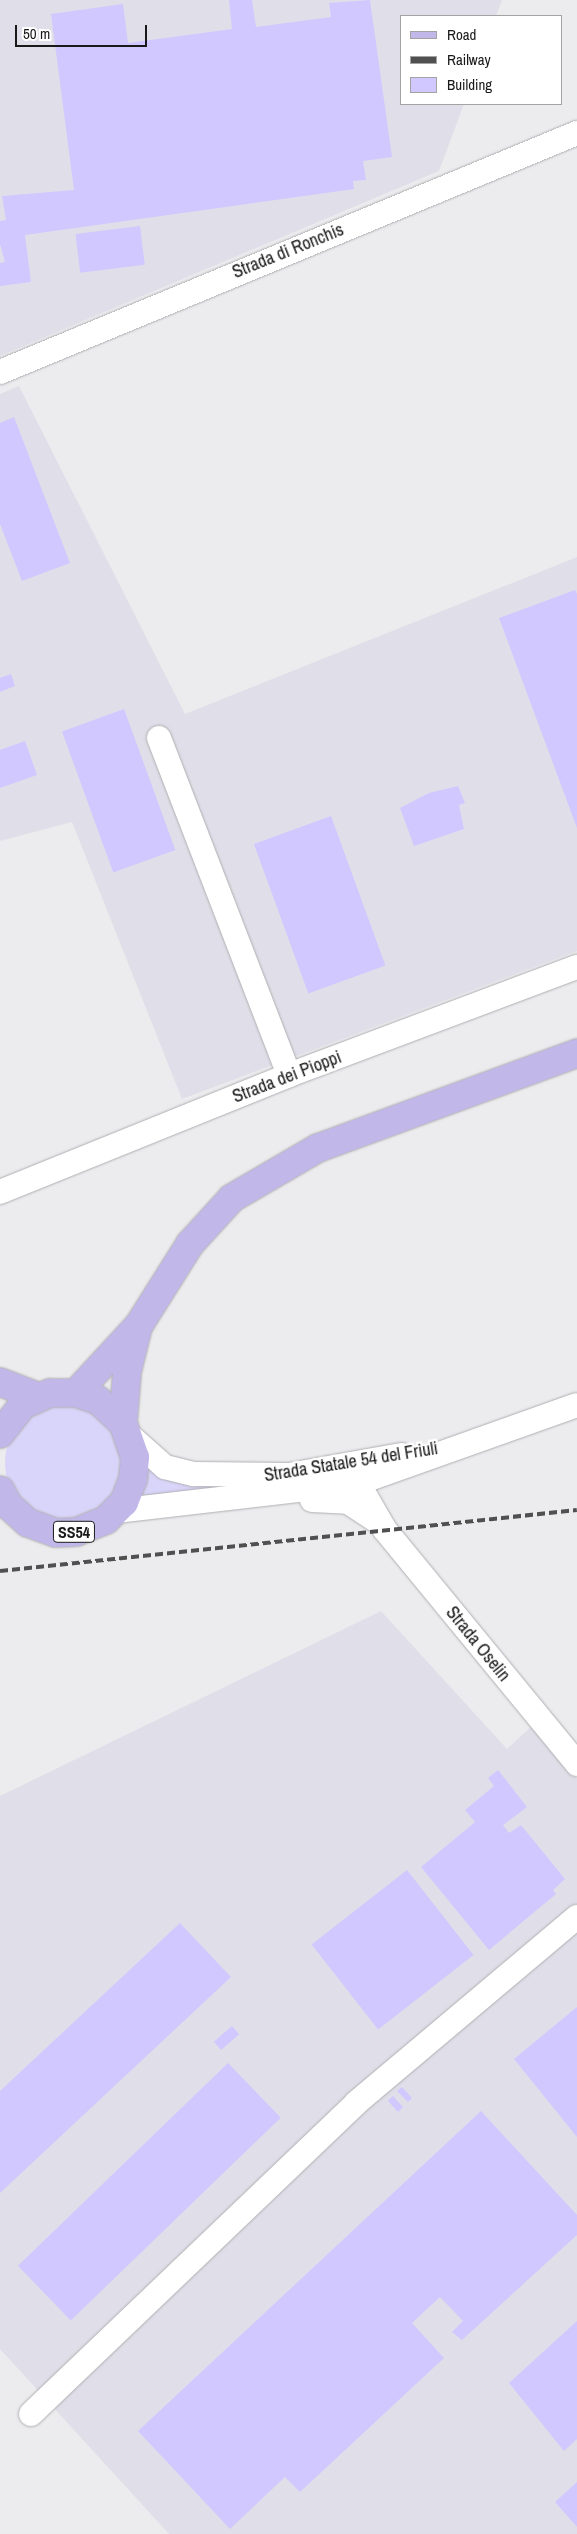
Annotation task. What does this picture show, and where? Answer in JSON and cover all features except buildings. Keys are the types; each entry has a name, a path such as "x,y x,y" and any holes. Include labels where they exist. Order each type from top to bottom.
{"main road":[{"path":"76,1393 139,1325 190,1244 232,1198 254,1183 318,1148 577,1053"},
{"path":"127,1429 127,1372 139,1325"},
{"path":"0,1382 39,1397"},
{"name":"Strada Statale 54 del Friuli","path":"0,1434 12,1415 39,1397 76,1393 98,1400 127,1429"},
{"name":"SS54","path":"116,1511 133,1479 127,1429"},
{"name":"Strada Statale 54 del Friuli","path":"0,1490 9,1506 28,1523"},
{"name":"Strada Statale 54 del Friuli","path":"0,1524 28,1523 56,1532 77,1532 116,1511"}],"street":[{"name":"Strada di Ronchis","path":"0,372 577,133"},
{"path":"159,738 289,1075"},
{"name":"Strada dei Pioppi","path":"0,1192 289,1075 577,967"},
{"name":"Strada Statale 54 del Friuli","path":"116,1511 358,1483 465,1443 577,1405"},
{"name":"Strada Statale 54 del Friuli","path":"127,1429 156,1461 175,1472 259,1477 312,1472 465,1443"},
{"name":"Strada Statale 54 del Friuli","path":"380,1523 384,1494 394,1476 465,1443"},
{"path":"312,1472 344,1475 358,1483"},
{"name":"Strada Statale 54 del Friuli","path":"358,1483 380,1523"},
{"name":"Strada Statale 54 del Friuli","path":"162,1506 208,1515 332,1500 362,1508 380,1523"},
{"name":"Strada Oselin","path":"380,1523 577,1764"},
{"path":"31,2414 356,2103 577,1917"}],"shaded area":[{"path":"0,0 502,0 496,15 400,15 400,105 464,105 439,171 0,356"},
{"path":"19,386 185,714 577,557 577,951 182,1099 72,822 0,841 0,394"},
{"path":"64,1404 75,1405 97,1414 113,1430 122,1452 122,1474 113,1496 97,1512 75,1521 64,1522 53,1521 31,1512 15,1496 6,1474 5,1463 6,1452 15,1430 31,1414 53,1405"},
{"path":"148,1468 167,1479 282,1484 139,1501"},
{"path":"381,1611 507,1749 533,1725 577,1779 577,2534 169,2534 0,2349 0,1796"}],"railway":[{"path":"0,1571 577,1510"}]}
